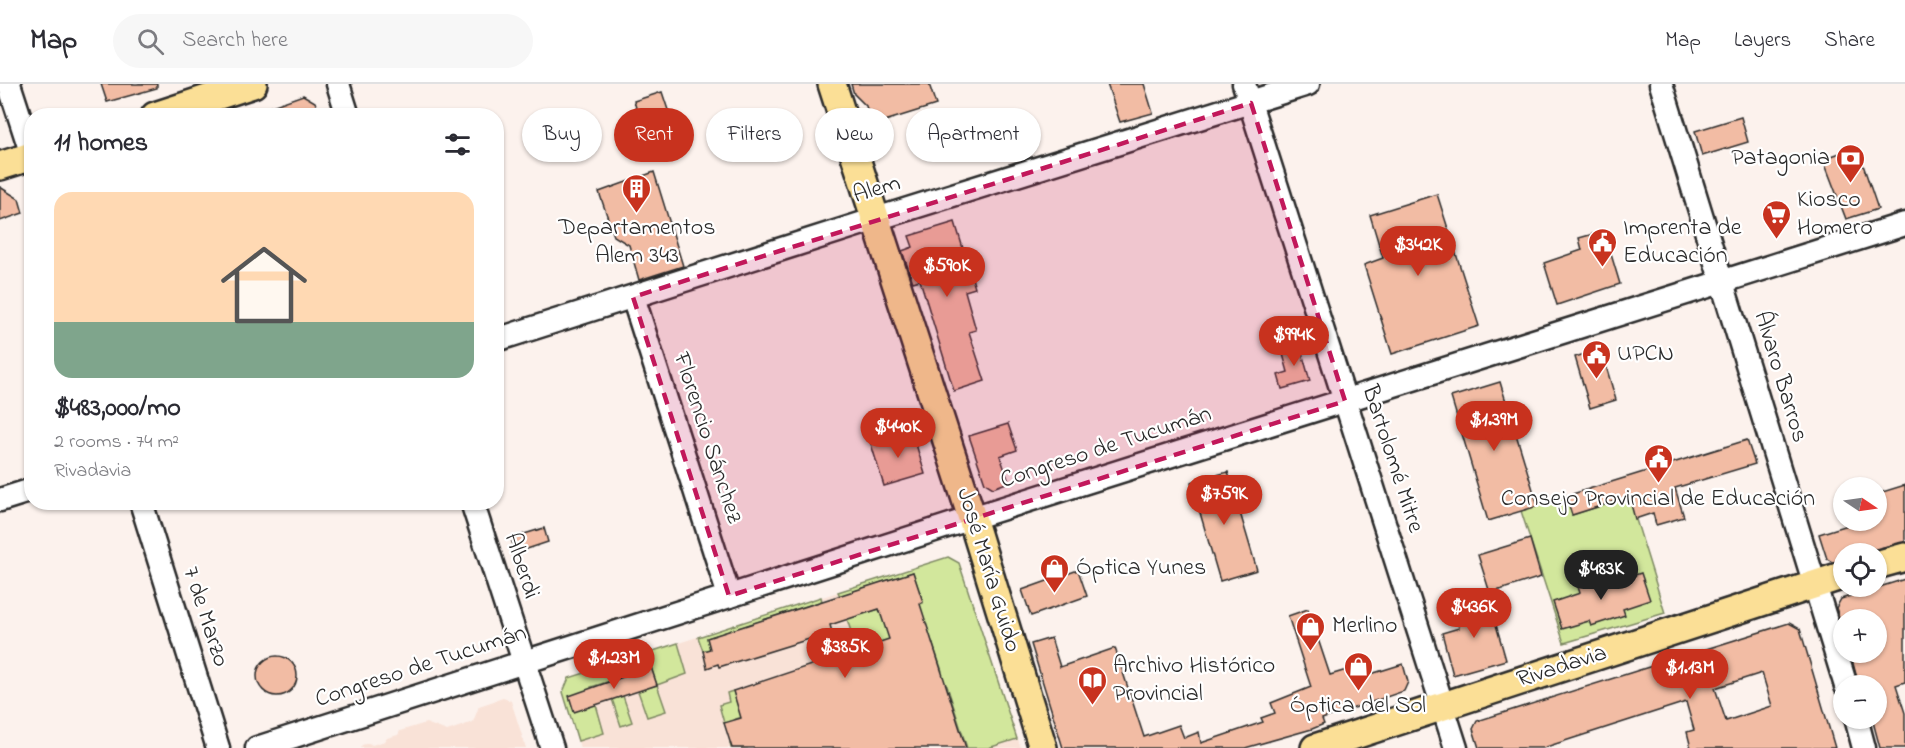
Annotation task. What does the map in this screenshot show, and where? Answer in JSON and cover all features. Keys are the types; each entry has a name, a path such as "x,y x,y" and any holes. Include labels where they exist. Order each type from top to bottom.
{"main road":[{"path":"180,108 253,84"},
{"name":"José María Guido","path":"832,84 972,518 1043,748"},
{"path":"0,166 24,158"},
{"path":"1887,562 1905,557"},
{"name":"Rivadavia","path":"1315,748 1833,578"}],"street":[{"path":"9,84 24,130"},
{"path":"338,84 346,108"},
{"name":"Alem","path":"504,337 876,219 1248,93 1308,84"},
{"name":"Álvaro Barros","path":"1661,84 1843,675"},
{"name":"Bartolomé Mitre","path":"1248,93 1456,748"},
{"name":"Congreso de Tucumán","path":"257,748 972,518 1905,224"},
{"name":"Florencio Sánchez","path":"633,297 729,596"},
{"path":"0,500 24,492"},
{"name":"7 de Marzo","path":"144,510 218,748"},
{"name":"Alberdi","path":"475,510 552,748"},
{"path":"1859,729 1864,748"}],"highlighted area":[{"path":"1251,103 1345,401 729,596 633,297"}],"shaded area":[{"path":"948,557 959,563 1021,748 580,748 563,692 569,678"},
{"path":"503,698 511,701 526,748 360,748 369,743 372,745 385,741 387,738 398,735 400,731 426,723 447,731 473,722 479,706"}],"green space":[{"path":"1566,496 1572,515 1629,497 1665,613 1564,643 1521,511"},
{"path":"948,557 959,563 1017,739 988,748 967,748 947,686 872,711 942,671 927,627 857,650 847,619 879,609 882,617 923,603 913,572 840,596 838,592"},
{"path":"821,597 822,601 707,638 710,649 703,651 698,637"},
{"path":"678,643 687,674 657,685 651,668 591,687 604,733 578,741 563,692 569,678"},
{"path":"657,685 666,711 647,717 638,691"},
{"path":"733,691 741,715 747,748 731,748 730,743 745,738 739,718 724,723 719,705 729,702 727,693"},
{"path":"623,696 632,722 621,726 612,699"}],"building":[{"path":"101,84 157,84 157,88 107,102"},
{"path":"851,84 929,84 936,105 926,108 906,108 906,114 894,118 894,108 867,108 854,94"},
{"path":"1107,84 1144,84 1153,113 1120,122"},
{"path":"662,92 667,108 636,108 634,101"},
{"path":"303,95 315,102 317,108 266,108"},
{"path":"1741,117 1748,142 1702,156 1695,131"},
{"name":"Patagonia","path":"1857,147 1878,209 1846,219 1823,159"},
{"name":"Departamentos Alem 343","path":"654,172 683,266 639,280 629,245 614,236 599,192"},
{"path":"0,187 19,199 23,213 0,221"},
{"path":"1437,194 1479,326 1392,354 1364,265 1383,258 1370,215"},
{"path":"955,222 975,288 965,291 976,330 969,332 985,381 954,391 920,280 913,282 902,251 913,247 909,236"},
{"path":"1604,231 1620,284 1557,305 1544,263 1582,250 1579,238"},
{"path":"1299,342 1310,381 1282,389 1278,375 1288,372 1281,347"},
{"name":"UPCN","path":"1601,349 1616,400 1590,408 1575,357"},
{"path":"1500,382 1538,506 1488,521 1451,397"},
{"path":"1008,424 1017,450 1000,456 1009,482 993,488 985,483 969,436"},
{"path":"912,431 925,474 884,486 871,444"},
{"name":"Consejo Provincial de Educación","path":"1747,440 1755,464 1675,488 1684,517 1656,525 1653,513 1635,519 1629,497 1572,515 1566,496"},
{"path":"1228,472 1257,570 1220,581 1191,482"},
{"path":"1905,485 1905,542 1887,546 1887,543 1833,543 1833,562 1827,559 1819,534 1833,530 1887,531 1887,491"},
{"path":"544,528 548,542 515,553 511,538"},
{"path":"1530,539 1541,577 1490,593 1478,555"},
{"name":"Óptica Yunes","path":"1078,570 1087,596 1031,616 1022,590"},
{"path":"913,572 923,602 920,604 966,748 732,748 724,723 741,718 733,691 889,639 879,609 830,625 832,632 719,667 718,664 707,668 703,651 710,649 707,638"},
{"path":"1641,573 1650,600 1623,609 1625,615 1591,626 1589,621 1562,629 1553,602 1580,593 1578,587 1611,576 1614,582"},
{"path":"1905,579 1905,682 1896,685 1905,713 1905,748 1880,748 1875,729 1887,729 1887,675 1856,675 1853,663 1887,663 1887,609 1836,608 1841,599 1847,597 1887,597 1887,585"},
{"path":"1489,600 1506,660 1453,675 1442,633 1459,628 1454,609"},
{"path":"1308,609 1330,675 1370,663 1374,673 1403,664 1408,682 1404,691 1322,719 1324,724 1312,729 1245,748 1063,748 1031,644 1051,638 1060,667 1115,648 1144,737 1179,725 1184,738 1199,732 1201,743 1263,722 1261,718 1275,713 1271,703 1311,687 1288,616"},
{"path":"1789,623 1800,629 1835,748 1691,748 1687,732 1694,730 1686,702 1543,748 1479,748 1473,729 1477,721","holes":["1762,673 1772,706 1726,721 1715,688"]},
{"path":"277,656 285,657 291,662 296,668 296,684 291,690 285,695 277,696 269,695 263,690 258,684 257,676 258,668 263,662 269,657"},
{"path":"651,667 657,685 574,712 569,696"}],"place":[{"name":"Patagonia","path":"1851,184"},
{"name":"Departamentos Alem 343","path":"637,214"},
{"name":"Kiosco Homero","path":"1776,240"},
{"name":"Imprenta de Educación","path":"1602,268"},
{"name":"UPCN","path":"1596,380"},
{"name":"Consejo Provincial de Educación","path":"1658,484"},
{"name":"Óptica Yunes","path":"1055,594"},
{"name":"Merlino","path":"1311,652"},
{"name":"Óptica del Sol","path":"1358,692"},
{"name":"Archivo Histórico Provincial","path":"1092,706"}]}
